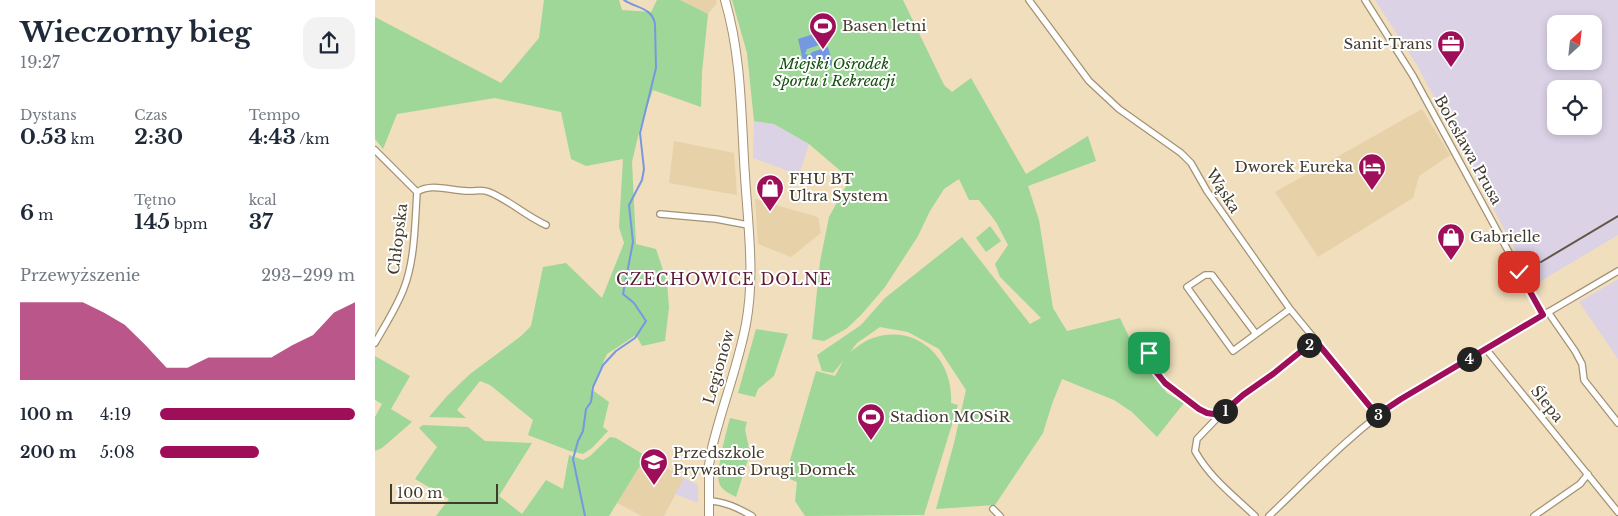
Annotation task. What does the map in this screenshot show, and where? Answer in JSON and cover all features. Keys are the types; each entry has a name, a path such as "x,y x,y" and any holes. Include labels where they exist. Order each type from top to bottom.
{"street":[{"name":"Legionów","path":"709,516 709,465 746,323 749,281 748,225 739,70 733,31 725,0"},
{"name":"Wąska","path":"1029,0 1089,82 1119,108 1181,153 1191,163 1207,191 1290,309 1377,415"},
{"name":"Bolesława Prusa","path":"1365,0 1413,76 1546,314 1575,351 1582,364 1584,380 1618,423"},
{"name":"Chłopska","path":"375,150 417,192 415,220 404,289 375,343"},
{"name":"Chłopska","path":"417,192 433,188 480,190 495,195 532,219 546,225"},
{"path":"660,214 716,219 748,225"},
{"path":"1269,516 1346,441 1377,415 1618,271"},
{"path":"1256,334 1212,275 1205,275 1187,287 1233,351 1290,309"},
{"path":"1255,516 1220,485 1207,470 1195,451 1197,439 1243,395 1273,374 1315,340"},
{"name":"Ślepa","path":"1486,349 1618,512"},
{"path":"1149,353 1153,368 1165,383 1199,409 1207,413 1220,415"},
{"path":"1534,516 1580,484 1588,474"},
{"path":"708,500 730,505 752,516"},
{"path":"993,508 1001,516"}],"shaded area":[{"path":"680,0 716,0 717,3 708,14"},
{"path":"1375,0 1618,0 1618,235 1534,285 1417,65"},
{"path":"1422,109 1450,155 1419,176 1413,198 1318,257 1275,192"},
{"path":"754,121 774,124 809,144 799,175 753,158"},
{"path":"674,141 734,153 737,195 669,183"},
{"path":"755,199 818,217 821,233 791,257 758,244"},
{"path":"1618,279 1618,359 1579,302"},
{"name":"Przedszkole Prywatne Drugi Domek","path":"646,456 684,478 664,516 642,516 617,503"},
{"path":"684,478 698,485 698,503 675,494"}],"green space":[{"path":"544,0 619,0 622,10 651,12 657,0 680,0 708,14 702,72 701,107 653,90 640,128 632,162 636,244 656,249 667,282 669,307 665,341 642,346 636,335 607,354 591,389 609,402 603,427 608,431 592,448 583,454 528,435 533,420 490,385 480,381 457,410 466,418 429,417 470,374 521,336 531,326 543,267 566,263 602,298 624,243 619,227 623,159 586,166 571,159 561,112 495,98 397,114 383,149 375,139 375,17 501,83 539,38"},
{"name":"Miejski Ośrodek Sportu i Rekreacji","path":"732,0 903,0 944,85 952,92 971,78 1026,174 1088,136 1096,161 1028,186 1039,220 1053,308 1067,331 1120,318 1140,360 1167,393 1184,403 1157,437 1132,412 1114,400 1062,379 1043,433 995,505 936,509 966,390 939,349 908,332 880,327 857,343 850,352 870,339 889,335 904,336 918,340 930,348 939,359 946,372 950,387 951,403 958,405 924,515 805,516 795,501 797,482 785,477 816,371 835,376 843,361 833,373 822,371 817,355 861,325 885,298 962,237 1030,324 1041,318 1000,277 995,264 1008,245 996,222 979,200 969,200 959,179 944,189 930,211 918,236 885,287 861,315 846,329 824,341 812,339 820,262 829,217 850,179 809,144 774,124 754,121 747,53"},
{"path":"990,226 1001,241 986,252 976,238"},
{"path":"756,329 788,334 774,376 758,389 755,397 738,393"},
{"path":"375,356 410,376 391,409 412,422 382,448 375,451 375,417 382,404 375,400"},
{"path":"730,418 747,422 745,429 750,453 736,497 723,489 719,480 722,452"},
{"path":"423,425 468,427 485,441 532,443 499,496 522,514 546,480 563,489 569,455 583,460 610,437 616,438 646,456 609,516 436,516 449,499 415,479 437,447 419,428"}],"water":[{"name":"Basen letni","path":"823,31 826,43 807,49 805,54 810,55 812,52 828,47 833,65 823,68 810,68 806,66 798,39"}],"waterway":[{"path":"585,516 573,459 583,431 586,409 591,402 593,387 603,365 616,351 635,338 646,321 634,303 623,294 633,242 629,205 642,180 644,169 640,133 656,68 655,24 647,11 624,0"}],"railway":[{"path":"1541,262 1618,216"}],"place":[{"name":"Basen letni","path":"823,50"},
{"name":"Sanit-Trans","path":"1451,68"},
{"name":"Dworek Eureka","path":"1372,191"},
{"name":"FHU BT Ultra System","path":"770,212"},
{"name":"Gabrielle","path":"1451,261"},
{"name":"Stadion MOSiR","path":"871,441"},
{"name":"Przedszkole Prywatne Drugi Domek","path":"654,486"}],"district":[{"name":"CZECHOWICE DOLNE","path":"724,279"}],"route":[{"path":"1149,353 1153,368 1165,383 1199,409 1207,413 1220,415 1315,340 1377,415 1543,315 1519,272"}]}
